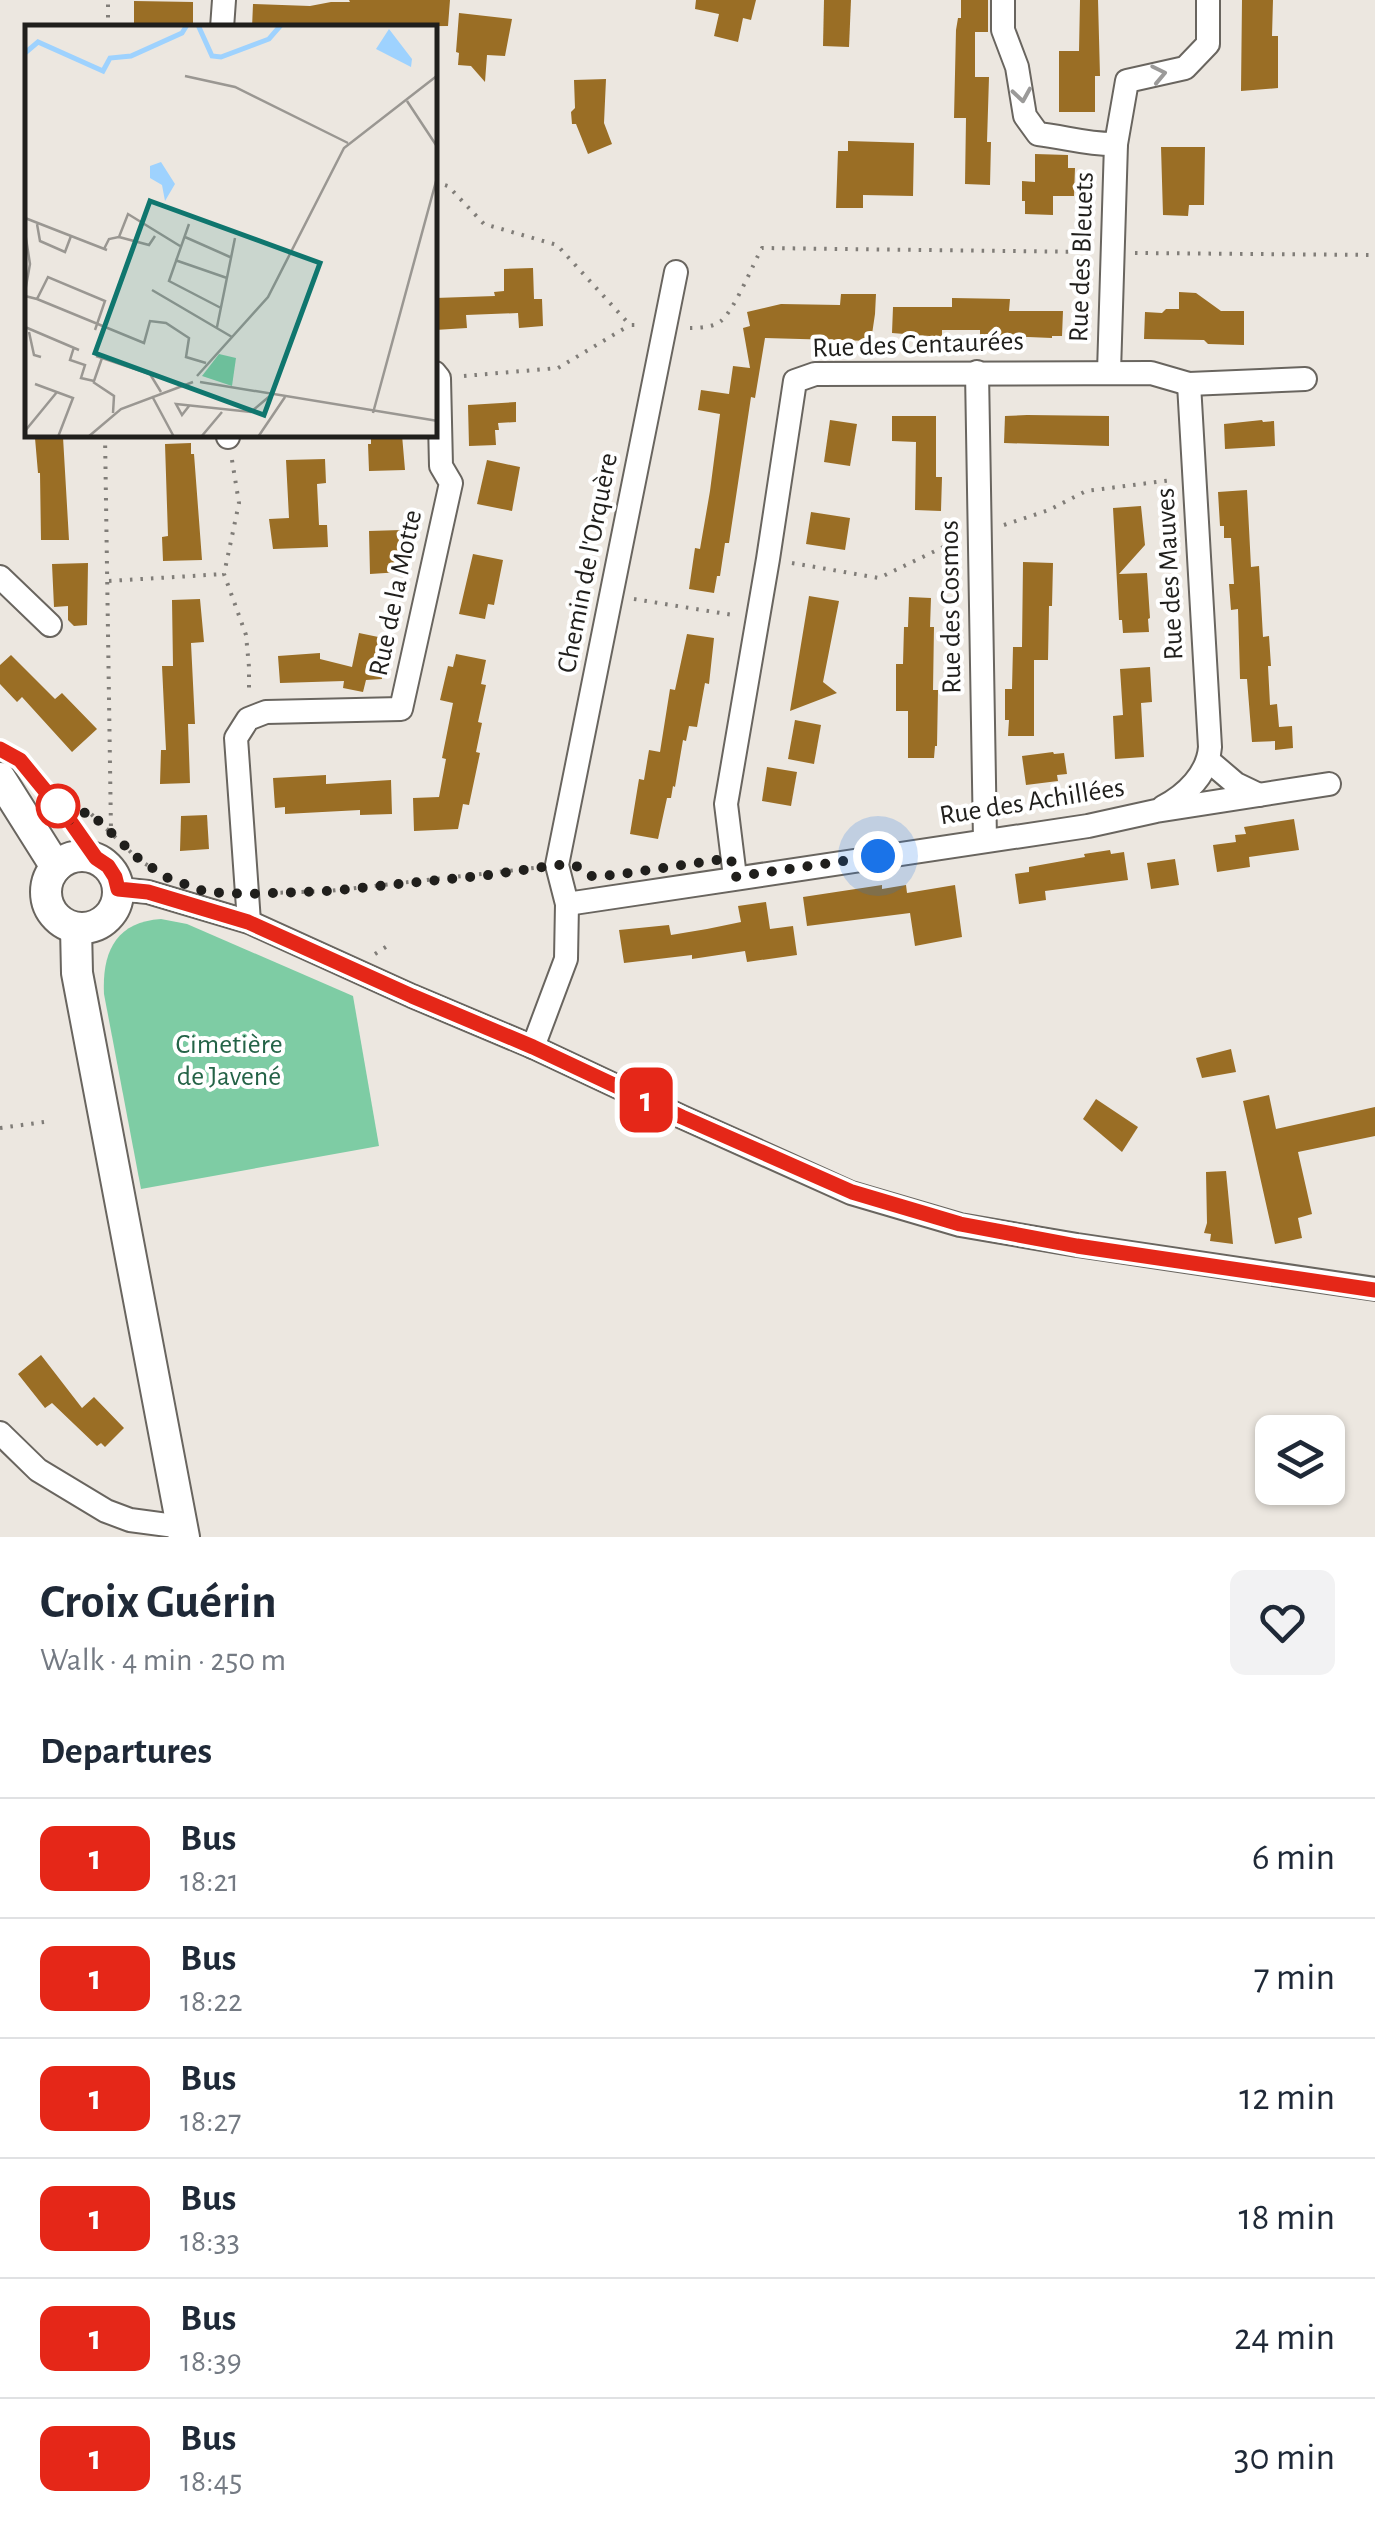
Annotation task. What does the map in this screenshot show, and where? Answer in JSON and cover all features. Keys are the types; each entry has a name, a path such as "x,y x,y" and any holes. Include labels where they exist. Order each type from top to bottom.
{"street":[{"path":"222,25 224,0"},
{"name":"Rue des Bleuets","path":"1003,0 1003,30 1017,67 1025,116 1038,134 1092,144 1116,144"},
{"name":"Rue des Bleuets","path":"1108,372 1116,144 1126,81 1185,68 1208,44 1208,0"},
{"name":"Chemin de l'Orquère","path":"557,865 676,272"},
{"name":"Rue des Centaurées","path":"734,877 726,804 795,380 815,374 977,372 1150,373 1189,384 1305,379"},
{"name":"Rue des Cosmos","path":"977,372 985,840"},
{"name":"Rue des Mauves","path":"1189,384 1209,762"},
{"name":"Rue de la Motte","path":"248,719 266,712 402,709 450,483 441,466 438,398"},
{"path":"0,577 50,625"},
{"path":"248,719 236,738 248,922"},
{"path":"1156,811 1182,797 1209,762 1236,784 1259,795"},
{"path":"0,778 56,867"},
{"name":"Rue des Achillées","path":"567,904 1088,826 1156,811 1329,784"},
{"path":"74,856 96,858 115,877 117,900 107,918 76,928 56,918 46,898 46,887 56,867 74,856"},
{"path":"533,1047 566,960 567,904 557,865"},
{"path":"118,889 148,892 248,922 852,1192 960,1224 1077,1246 1375,1290"},
{"path":"0,1433 38,1470 106,1511 183,1532 77,973 76,928"}],"lane":[{"path":"0,749 20,760 96,858"}],"path":[{"path":"438,183 448,186 484,224 556,244"},
{"path":"762,248 1375,254"},
{"path":"438,375 558,368 630,325"},
{"path":"106,438 111,831"},
{"path":"228,438 238,503 224,574 246,635 248,719"},
{"path":"108,581 224,574"},
{"path":"612,597 757,620"},
{"path":"70,821 88,811 154,869"},
{"path":"246,894 329,891 557,865"},
{"path":"0,1128 44,1122"}],"green space":[{"name":"Cimetière de Javené","path":"161,919 187,924 353,996 379,1146 141,1189 104,979 109,953 122,933 145,921"}],"building":[{"path":"450,0 448,26 252,25 253,4 310,6"},
{"path":"696,0 756,0 751,20 743,18 738,42 714,36 719,14 695,9"},
{"path":"824,0 851,0 849,47 823,46"},
{"path":"961,0 988,0 988,32 975,32 975,77 989,77 990,185 965,184 966,118 954,118 956,30"},
{"path":"1080,0 1098,0 1100,76 1095,76 1095,112 1059,112 1059,51 1079,51"},
{"path":"1242,0 1273,0 1272,36 1278,36 1278,88 1241,91"},
{"path":"134,1 193,2 193,25 134,25"},
{"path":"459,13 512,19 505,56 487,55 485,82 471,66 458,65"},
{"path":"606,79 604,123 612,144 588,154 576,124 572,124 574,80"},
{"path":"848,141 914,143 913,196 863,195 863,208 836,208 838,151 848,151"},
{"path":"1161,147 1205,147 1204,205 1189,205 1188,216 1163,215"},
{"path":"1035,154 1068,155 1068,168 1075,168 1074,196 1053,196 1053,215 1025,214 1022,181 1035,182"},
{"path":"533,268 534,299 542,299 543,326 519,328 518,313 466,315 467,328 438,330 438,298 495,296 494,292 504,291 504,269"},
{"path":"1179,292 1196,293 1221,311 1244,311 1244,345 1144,339 1145,312 1179,309"},
{"path":"841,294 876,294 871,341 765,338 720,576 714,593 689,589 695,548 700,549 720,414 698,410 701,390 729,394 733,366 750,368 743,328 750,326 747,312 781,304 840,305"},
{"path":"952,298 1010,299 1009,311 1063,311 1062,336 980,335 980,330 942,330 942,337 892,333 893,307 952,307"},
{"path":"516,402 516,422 498,423 496,445 469,446 468,405"},
{"path":"892,416 936,416 936,477 942,477 941,511 915,510 916,442 892,441"},
{"path":"1005,416 1109,416 1109,446 1004,443"},
{"path":"830,420 857,424 850,466 824,462"},
{"path":"1274,421 1275,446 1225,449 1224,424"},
{"path":"35,438 63,438 69,540 41,540"},
{"path":"371,438 402,438 405,470 369,471"},
{"path":"191,443 202,560 163,561 162,537 168,536 165,444"},
{"path":"325,459 326,483 317,484 319,525 327,525 328,547 273,549 269,519 289,518 286,460"},
{"path":"487,460 520,467 512,511 477,504"},
{"path":"1247,490 1251,567 1259,566 1263,637 1269,636 1270,705 1277,704 1279,727 1292,726 1293,748 1275,750 1275,741 1252,742 1247,679 1240,679 1238,609 1231,610 1229,584 1234,584 1231,538 1224,538 1224,526 1220,526 1218,492"},
{"path":"1141,506 1145,545 1119,574 1147,573 1149,632 1123,633 1113,508"},
{"path":"811,512 850,518 845,550 806,544"},
{"path":"401,530 401,572 370,574 369,531"},
{"path":"473,554 503,560 494,605 488,604 485,619 459,614"},
{"path":"1023,562 1053,563 1048,660 1034,660 1034,736 1008,736 1005,689 1012,689 1013,647 1022,647"},
{"path":"88,563 87,625 74,626 68,620 68,606 54,607 52,564"},
{"path":"809,596 839,601 823,682 837,693 790,711"},
{"path":"909,597 931,598 933,690 938,690 934,758 908,758 908,711 896,711 896,664 903,664"},
{"path":"200,599 204,642 191,643 195,724 188,724 190,783 160,784 161,750 166,750 162,666 173,666 172,600"},
{"path":"359,633 388,639 382,679 366,680 363,692 343,688 344,681 280,683 278,656 320,653 320,659 352,667"},
{"path":"687,634 714,638 709,684 705,683 697,727 689,726 686,741 683,740 675,787 671,798 667,798 658,839 630,834 639,779 644,780 649,750 660,752 670,689 675,690"},
{"path":"456,654 486,660 476,752 480,753 469,805 463,804 458,829 414,831 413,798 439,797 453,703 440,700 448,666 453,667"},
{"path":"11,655 55,699 62,693 97,729 72,752 22,697 17,702 0,684 0,665"},
{"path":"1150,667 1152,702 1141,703 1144,757 1115,759 1113,716 1123,715 1120,669"},
{"path":"795,720 821,725 814,764 788,759"},
{"path":"1064,753 1067,774 1057,775 1058,781 1026,785 1022,756"},
{"path":"767,767 797,772 791,806 762,801"},
{"path":"326,775 326,784 391,780 392,814 360,815 360,810 285,814 285,807 275,808 273,778"},
{"path":"207,815 209,849 180,851 181,816"},
{"path":"1294,819 1299,850 1249,857 1250,867 1217,872 1213,845 1236,842 1235,835 1246,834 1244,827"},
{"path":"1110,850 1111,854 1124,852 1128,880 1045,891 1046,900 1019,904 1015,874 1029,872 1029,867"},
{"path":"1175,859 1179,885 1151,889 1147,863"},
{"path":"882,885 882,889 906,885 907,893 955,885 962,937 915,946 910,913 807,926 803,897"},
{"path":"766,902 770,929 793,926 797,955 747,962 745,951 624,963 619,930 669,925 671,935 707,929 741,922 738,906"},
{"path":"1231,1049 1236,1072 1202,1078 1196,1058"},
{"path":"1269,1095 1276,1129 1375,1107 1375,1136 1298,1152 1312,1214 1298,1218 1302,1238 1275,1244 1243,1101"},
{"path":"1096,1099 1138,1127 1122,1152 1083,1119"},
{"path":"1226,1171 1233,1244 1210,1241 1211,1234 1204,1233 1206,1172"},
{"path":"41,1355 82,1408 94,1397 124,1428 105,1447 101,1443 97,1446 52,1403 45,1408 18,1374"}],"bus line":[{"name":"1","path":"0,749 20,760 96,858 108,866 118,889 148,892 248,922 852,1192 960,1224 1077,1246 1375,1290"}],"route":[{"path":"58,806 70,821 88,811 140,860 168,878 206,892 329,891 557,865 575,865 590,876 615,875 731,858 734,877 878,856"}]}
